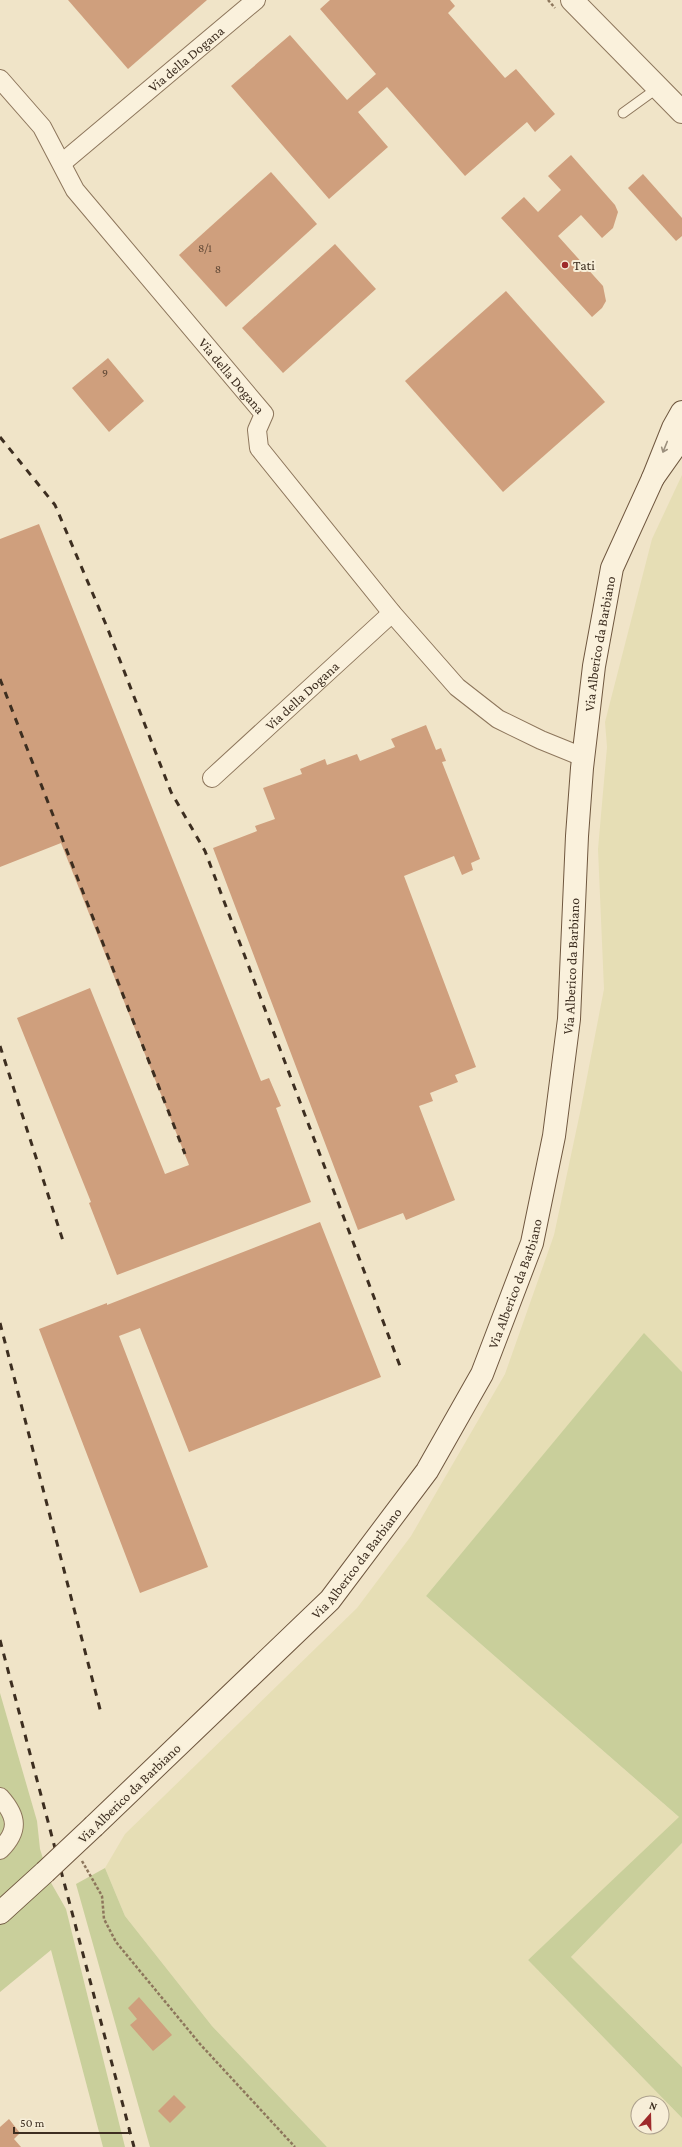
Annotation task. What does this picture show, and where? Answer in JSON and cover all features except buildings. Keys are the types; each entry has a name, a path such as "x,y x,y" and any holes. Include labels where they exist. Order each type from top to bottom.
{"main road":[{"path":"572,0 682,112"},
{"name":"Via Alberico da Barbiano","path":"0,1913 94,1826 330,1600 427,1471 482,1374 532,1243 554,1136 569,1019 577,836 583,757 594,666 612,568 653,478 673,428 682,412"},
{"name":"Via Alberico da Barbiano","path":"653,478 682,437"}],"street":[{"name":"Via della Dogana","path":"62,163 256,0"},
{"name":"Via della Dogana","path":"0,79 42,127 75,190 264,414 257,430 259,448 392,613 457,687 498,719 541,740 583,757"},
{"name":"Via della Dogana","path":"212,778 392,613"},
{"path":"0,1797 11,1811 14,1828 12,1836 0,1850"}],"lane":[{"path":"623,113 659,87"}],"path":[{"path":"80,1858 102,1896 104,1919 116,1942 200,2044 295,2147"}],"shaded area":[{"path":"682,475 682,1372 644,1334 426,1596 680,1818 528,1960 660,2095 630,2095 630,2135 670,2135 670,2106 682,2118 682,2147 327,2147 212,2026 125,1916 105,1868 125,1834 357,1608 411,1536 505,1374 554,1235 604,989 598,849 607,747 605,722 652,539"},
{"path":"682,1843 682,2067 571,1957"}],"green space":[{"path":"644,1333 682,1372 682,1843 571,1957 682,2067 682,2118 670,2106 670,2095 660,2095 528,1960 679,1817 426,1596"},
{"path":"0,1693 37,1821 40,1849 50,1881 66,1909 125,2147 103,2147 51,1950 0,1992"},
{"path":"105,1868 125,1916 212,2026 327,2147 150,2147 76,1884"}],"railway":[{"path":"0,437 55,505 107,627 171,792 205,851 400,1366"},
{"path":"0,679 185,1154"},
{"path":"0,1046 64,1244"},
{"path":"0,1323 101,1713"},
{"path":"0,1640 134,2147"}],"place":[{"name":"Tati","path":"565,265"}]}
